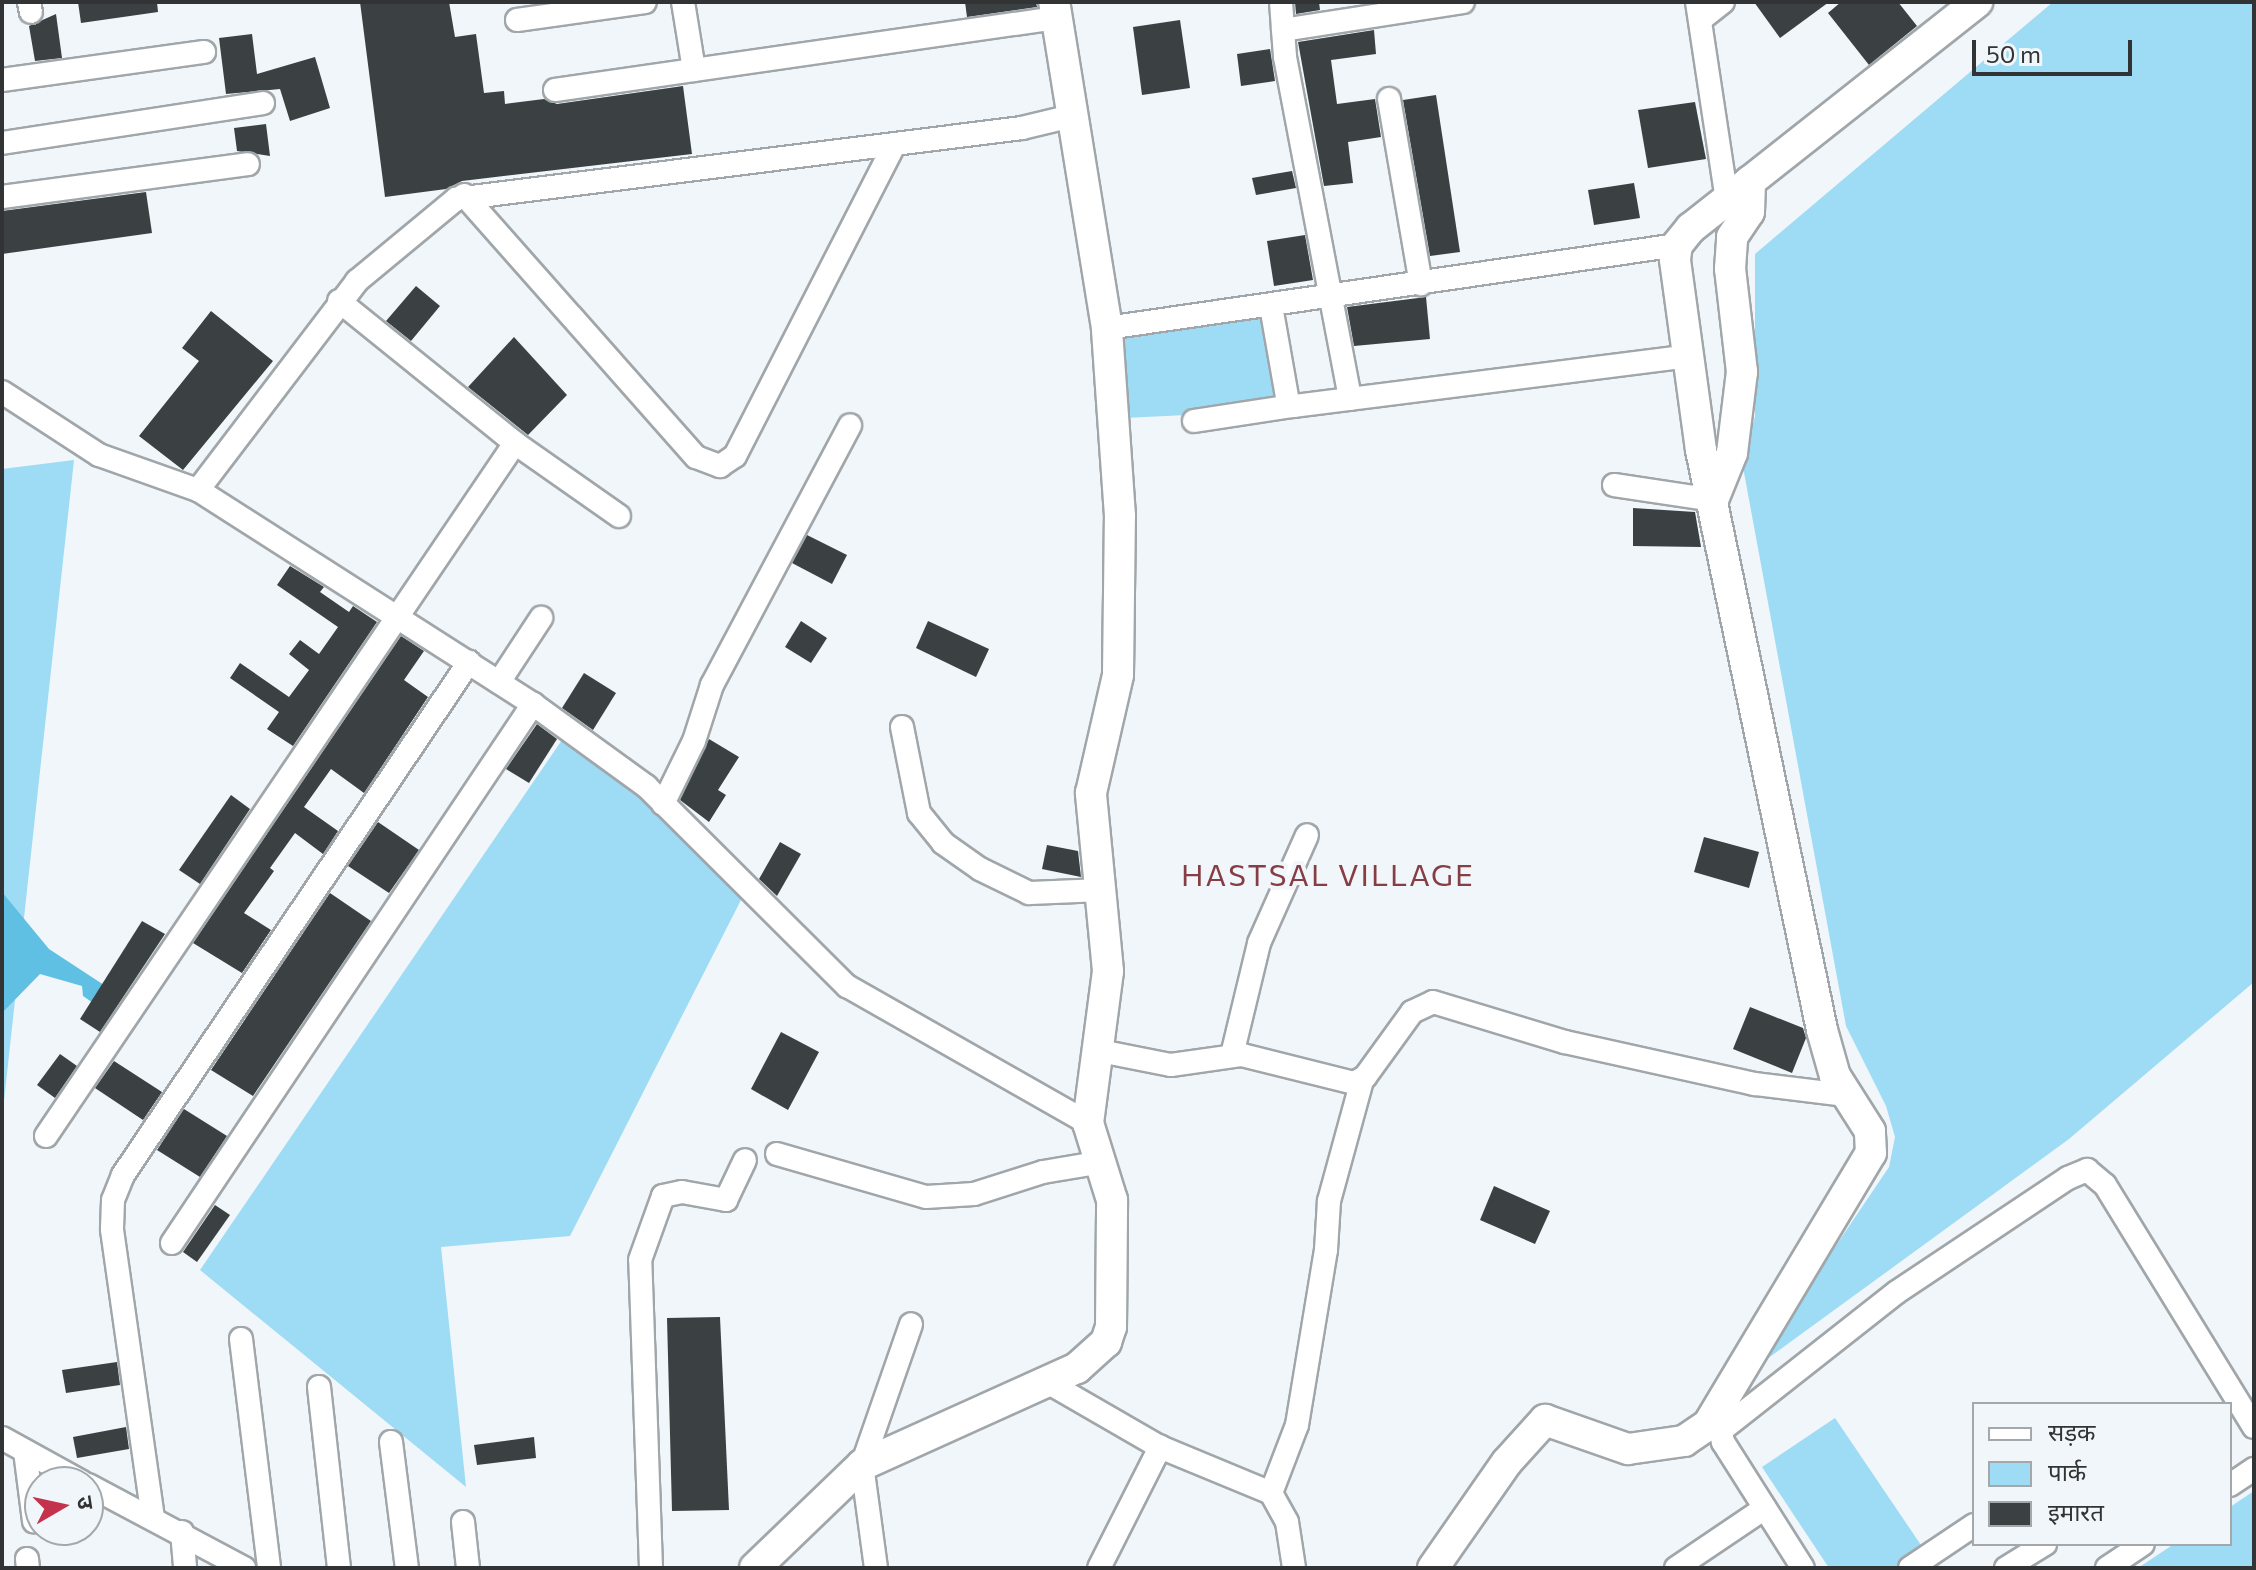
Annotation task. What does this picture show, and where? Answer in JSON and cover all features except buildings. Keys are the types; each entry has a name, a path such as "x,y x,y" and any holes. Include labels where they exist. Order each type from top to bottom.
{"street":[{"path":"517,20 645,2"},
{"path":"683,2 694,70"},
{"path":"1281,2 1283,30 1350,399"},
{"path":"1283,30 1423,5 1463,2"},
{"path":"1723,2 1699,11 1727,200"},
{"path":"1107,328 1677,245 1750,181 1977,2"},
{"path":"555,90 1055,10 1107,328 1120,516 1120,637 1118,675 1092,778 1108,971 1100,1051 1088,1123 1103,1162 1114,1223 1111,1327 1092,1357 1049,1383 862,1465 755,1568"},
{"path":"2,80 204,52"},
{"path":"1389,99 1421,284"},
{"path":"2,143 263,103"},
{"path":"198,490 339,301 381,256 464,195 894,145 1072,116"},
{"path":"464,195 696,457 720,466 735,456 894,145"},
{"path":"2,197 248,164"},
{"path":"1713,500 1732,453 1739,399 1742,372 1730,269 1732,237 1749,212 1750,181"},
{"path":"1677,245 1688,356 1713,500 1822,1030 1845,1095 1870,1131 1871,1153 1844,1204 1790,1285 1720,1422"},
{"path":"339,301 515,443 619,516"},
{"path":"1271,306 1292,406"},
{"path":"1194,421 1688,356"},
{"path":"2,392 99,455 198,490 400,616 533,704 622,766 847,986 1088,1123"},
{"path":"663,804 694,741 712,685 850,425"},
{"path":"46,1136 515,443"},
{"path":"1614,485 1713,500"},
{"path":"499,682 541,618"},
{"path":"153,1518 112,1229 113,1200 131,1163 469,662"},
{"path":"172,1243 533,704"},
{"path":"902,727 919,813 943,843 1015,888 1047,895 1103,890"},
{"path":"1232,1055 1259,943 1307,835"},
{"path":"1271,1493 1297,1425 1326,1250 1329,1201 1362,1080 1412,1012 1433,1002 1579,1046 1755,1084 1845,1095"},
{"path":"1100,1051 1171,1065 1232,1055 1350,1083 1362,1080"},
{"path":"777,1154 926,1197 974,1194 1043,1172 1103,1162"},
{"path":"651,1568 640,1260 663,1196 682,1192 726,1200 745,1160"},
{"path":"1433,1568 1507,1462 1545,1420 1556,1420 1617,1447 1652,1449 1696,1436 1720,1422 1897,1292 2068,1178 2087,1170 2105,1185 2254,1427"},
{"path":"876,1568 862,1465 911,1324"},
{"path":"241,1339 269,1568"},
{"path":"1049,1383 1160,1447 1271,1493 1287,1522 1294,1568"},
{"path":"319,1387 339,1568"},
{"path":"1720,1422 1765,1508 1803,1568"},
{"path":"2,1438 53,1466"},
{"path":"391,1442 407,1568"},
{"path":"1099,1568 1160,1447"},
{"path":"25,1451 27,1466"},
{"path":"2232,1484 2254,1469"},
{"path":"104,1493 182,1532 244,1568"},
{"path":"1676,1568 1765,1508"},
{"path":"463,1522 468,1568"},
{"path":"1910,1568 1972,1526"},
{"path":"182,1532 185,1568"},
{"path":"2006,1568 2042,1546"},
{"path":"2107,1568 2140,1546"}],"green space":[{"path":"2053,2 2254,2 2254,982 2069,1139 1752,1370 1889,1167 1895,1137 1886,1106 1846,1026 1741,456 1755,417 1755,254"},
{"path":"1270,312 1284,403 1228,413 1124,418 1112,329"},
{"path":"74,460 3,1110 2,1111 2,469"},
{"path":"564,737 634,778 743,896 570,1236 441,1247 466,1487 200,1270"},
{"path":"1835,1418 1925,1551 1900,1568 1829,1568 1762,1467"},
{"path":"2254,1491 2254,1568 2138,1568 2171,1546 2232,1546 2232,1506"}],"shaded area":[{"path":"2,892 49,949 107,987 96,1005 83,996 82,986 40,974 2,1013"}],"district":[{"name":"HASTSAL VILLAGE","path":"1328,874"}]}
